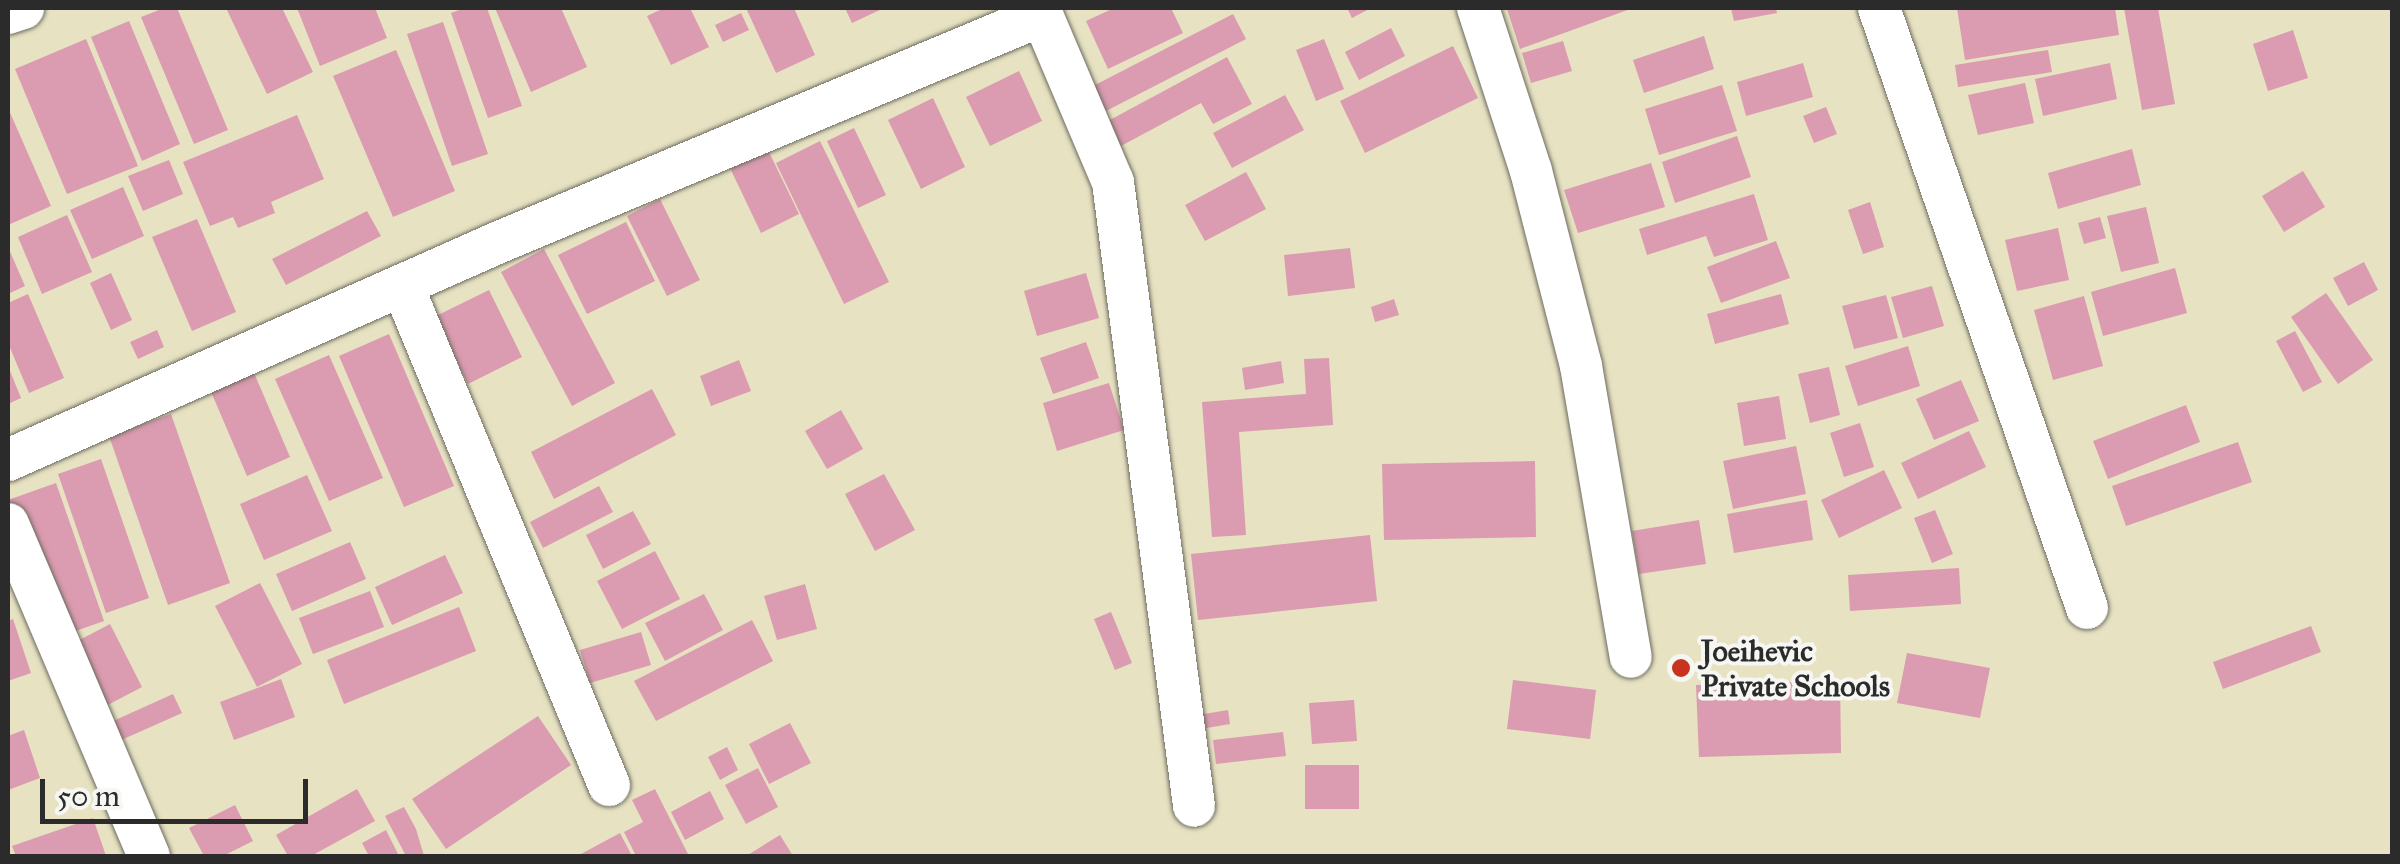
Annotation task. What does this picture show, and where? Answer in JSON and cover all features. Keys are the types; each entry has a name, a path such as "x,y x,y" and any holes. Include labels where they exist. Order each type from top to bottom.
{"street":[{"path":"8,13 22,8"},
{"path":"1478,8 1531,170 1581,366 1630,657"},
{"path":"1879,8 2086,608"},
{"path":"8,460 1041,11 1112,182 1194,806"},
{"path":"403,287 609,784"},
{"path":"8,524 149,856"}],"building":[{"path":"164,8 177,8 228,130 194,144 141,17"},
{"path":"226,8 282,8 313,72 267,94"},
{"path":"297,8 375,8 387,38 320,66"},
{"path":"465,8 487,8 522,106 488,118 451,13"},
{"path":"495,8 561,8 587,67 531,92"},
{"path":"664,8 690,8 709,47 671,65 647,16"},
{"path":"746,8 794,8 815,55 776,73"},
{"path":"845,8 884,8 852,23"},
{"path":"1114,8 1171,8 1183,33 1108,69 1086,21"},
{"path":"1347,8 1371,8 1352,18"},
{"path":"1511,8 1633,8 1520,49 1507,9"},
{"path":"1731,8 1776,8 1777,13 1734,21"},
{"path":"1957,8 2115,8 2119,35 1965,60"},
{"path":"2124,8 2158,8 2175,104 2142,110"},
{"path":"741,13 749,30 723,42 715,25"},
{"path":"1233,14 1246,39 1106,111 1093,86"},
{"path":"129,21 180,144 142,161 91,37"},
{"path":"443,22 488,154 452,166 407,34"},
{"path":"1391,28 1405,56 1359,80 1345,52"},
{"path":"2293,30 2308,78 2268,91 2253,44"},
{"path":"1704,36 1714,69 1644,93 1633,60"},
{"path":"86,39 138,166 67,194 15,69"},
{"path":"1324,39 1344,89 1316,101 1296,50"},
{"path":"1563,41 1572,71 1531,83 1522,53"},
{"path":"1453,46 1478,98 1365,153 1340,101"},
{"path":"396,50 455,191 393,217 333,76"},
{"path":"2048,50 2052,72 1958,87 1955,65"},
{"path":"1227,57 1252,104 1213,124 1201,103 1121,146 1108,121"},
{"path":"1803,63 1813,97 1746,116 1737,82"},
{"path":"2110,63 2117,99 2043,116 2035,79"},
{"path":"1019,71 1042,121 990,146 966,97"},
{"path":"2025,83 2034,123 1978,135 1968,95"},
{"path":"1722,85 1737,131 1659,155 1645,109"},
{"path":"1285,95 1304,130 1232,168 1213,133"},
{"path":"933,98 965,167 921,189 888,120"},
{"path":"1826,107 1837,134 1814,143 1803,116"},
{"path":"8,108 51,206 8,225"},
{"path":"297,115 324,179 271,202 275,213 238,228 233,217 210,226 183,162"},
{"path":"854,128 886,195 858,208 827,141"},
{"path":"1737,136 1751,177 1675,203 1662,162"},
{"path":"820,141 889,282 844,304 776,163"},
{"path":"2132,149 2141,185 2058,209 2048,173"},
{"path":"768,150 799,214 761,233 730,168"},
{"path":"169,160 183,194 143,211 128,176"},
{"path":"1651,163 1665,207 1578,233 1564,190"},
{"path":"2303,171 2325,207 2284,232 2262,196"},
{"path":"1246,172 1266,209 1205,241 1185,205"},
{"path":"123,187 144,236 92,259 70,210"},
{"path":"1754,194 1768,240 1714,257 1706,236 1647,255 1639,229"},
{"path":"660,199 700,280 667,296 627,216"},
{"path":"1870,202 1884,247 1863,254 1848,210"},
{"path":"2146,207 2159,263 2121,272 2107,216"},
{"path":"367,211 381,236 286,285 272,259"},
{"path":"67,215 92,272 42,294 18,237"},
{"path":"2100,217 2106,238 2084,244 2078,223"},
{"path":"197,219 236,312 192,331 152,237"},
{"path":"626,222 655,281 587,314 558,255"},
{"path":"2058,228 2069,280 2017,291 2005,240"},
{"path":"1776,241 1790,278 1721,303 1707,267"},
{"path":"8,247 25,286 8,294"},
{"path":"1350,248 1355,288 1288,296 1284,255"},
{"path":"544,249 615,383 572,406 501,272"},
{"path":"2364,262 2378,290 2348,306 2333,278"},
{"path":"2175,268 2187,313 2103,336 2091,292"},
{"path":"111,273 132,320 111,330 90,283"},
{"path":"1086,273 1099,318 1037,336 1024,291"},
{"path":"1932,286 1944,326 1903,338 1891,297"},
{"path":"489,290 522,357 468,384 434,317"},
{"path":"2326,293 2373,360 2338,384 2291,317"},
{"path":"28,294 64,378 29,393 8,343 8,303"},
{"path":"1781,294 1789,324 1715,344 1707,314"},
{"path":"1886,295 1898,338 1854,349 1842,306"},
{"path":"2084,296 2103,366 2053,380 2034,310"},
{"path":"1394,299 1399,315 1375,322 1371,307"},
{"path":"157,330 164,347 138,359 130,342"},
{"path":"2295,331 2322,382 2303,392 2276,341"},
{"path":"389,334 454,486 404,507 339,356"},
{"path":"1086,342 1099,378 1053,394 1040,358"},
{"path":"1908,346 1920,386 1858,406 1845,366"},
{"path":"329,355 383,478 329,501 275,379"},
{"path":"1329,358 1333,425 1239,432 1246,535 1212,537 1202,402 1306,394 1304,359"},
{"path":"739,360 751,391 711,406 700,376"},
{"path":"1281,361 1284,383 1245,390 1242,368"},
{"path":"8,366 21,398 8,404"},
{"path":"1829,367 1840,415 1810,423 1798,374"},
{"path":"252,368 290,457 247,476 209,387"},
{"path":"1961,380 1979,421 1934,440 1916,399"},
{"path":"1109,383 1124,430 1057,451 1043,403"},
{"path":"652,389 676,435 554,499 531,452"},
{"path":"1779,396 1786,439 1744,446 1737,403"},
{"path":"2186,405 2200,442 2108,479 2093,441"},
{"path":"841,410 863,449 827,469 805,431"},
{"path":"171,414 230,583 168,605 109,436"},
{"path":"1860,423 1874,467 1844,477 1830,433"},
{"path":"1969,431 1986,467 1918,499 1901,463"},
{"path":"2238,442 2252,482 2126,526 2112,486"},
{"path":"1796,446 1806,494 1733,509 1723,461"},
{"path":"101,459 149,598 106,613 58,474"},
{"path":"1535,461 1536,537 1384,540 1382,464"},
{"path":"1884,470 1902,508 1839,538 1821,500"},
{"path":"884,474 915,530 875,551 845,494"},
{"path":"307,475 332,531 264,560 240,504"},
{"path":"56,483 104,621 56,638 8,500"},
{"path":"599,486 613,512 543,548 530,522"},
{"path":"1807,500 1813,540 1734,553 1727,514"},
{"path":"1935,510 1953,554 1932,563 1914,518"},
{"path":"633,511 651,544 603,569 586,535"},
{"path":"1699,520 1706,564 1639,574 1632,531"},
{"path":"1370,535 1377,601 1198,620 1191,554"},
{"path":"350,542 366,579 292,611 276,574"},
{"path":"655,551 680,599 622,629 597,581"},
{"path":"445,555 463,593 392,625 375,587"},
{"path":"1959,568 1961,604 1850,611 1848,575"},
{"path":"260,583 302,664 257,687 215,606"},
{"path":"805,584 817,629 777,640 764,596"},
{"path":"370,591 384,627 313,654 299,618"},
{"path":"704,594 723,630 665,661 645,623"},
{"path":"459,607 476,651 344,704 327,660"},
{"path":"1111,612 1132,663 1115,670 1094,619"},
{"path":"13,619 31,673 8,681 8,621"},
{"path":"752,620 773,661 656,721 634,681"},
{"path":"110,624 142,687 102,708 70,645"},
{"path":"2311,626 2321,652 2223,689 2213,662"},
{"path":"641,632 651,665 590,683 580,650"},
{"path":"1907,653 1990,668 1980,718 1897,703"},
{"path":"281,679 295,717 234,740 220,702"},
{"path":"1513,680 1596,690 1590,739 1507,729"},
{"path":"1840,681 1841,753 1699,757 1696,685"},
{"path":"173,694 182,713 119,741 111,722"},
{"path":"1354,700 1357,741 1312,744 1309,703"},
{"path":"1228,710 1230,724 1201,729 1198,715"},
{"path":"538,716 571,765 446,849 412,799"},
{"path":"790,723 811,763 769,784 749,744"},
{"path":"24,730 40,778 8,790 8,736"},
{"path":"1283,732 1286,756 1216,764 1213,740"},
{"path":"727,747 738,770 720,780 708,757"},
{"path":"1305,765 1359,765 1359,809 1305,809"},
{"path":"758,768 778,807 746,824 725,785"},
{"path":"357,789 375,821 311,856 288,856 276,835"},
{"path":"655,789 689,856 636,856 624,832 643,822 632,800"},
{"path":"710,791 724,819 685,840 671,812"},
{"path":"235,805 253,841 223,856 204,856 189,828"},
{"path":"404,807 424,856 406,856 385,816"},
{"path":"93,818 106,856 16,856 12,846"},
{"path":"386,830 399,856 369,856 362,843"},
{"path":"620,833 632,856 582,856 581,854"},
{"path":"780,835 793,856 746,856"}],"place":[{"name":"Joeihevic Private Schools","path":"1681,668"}]}
